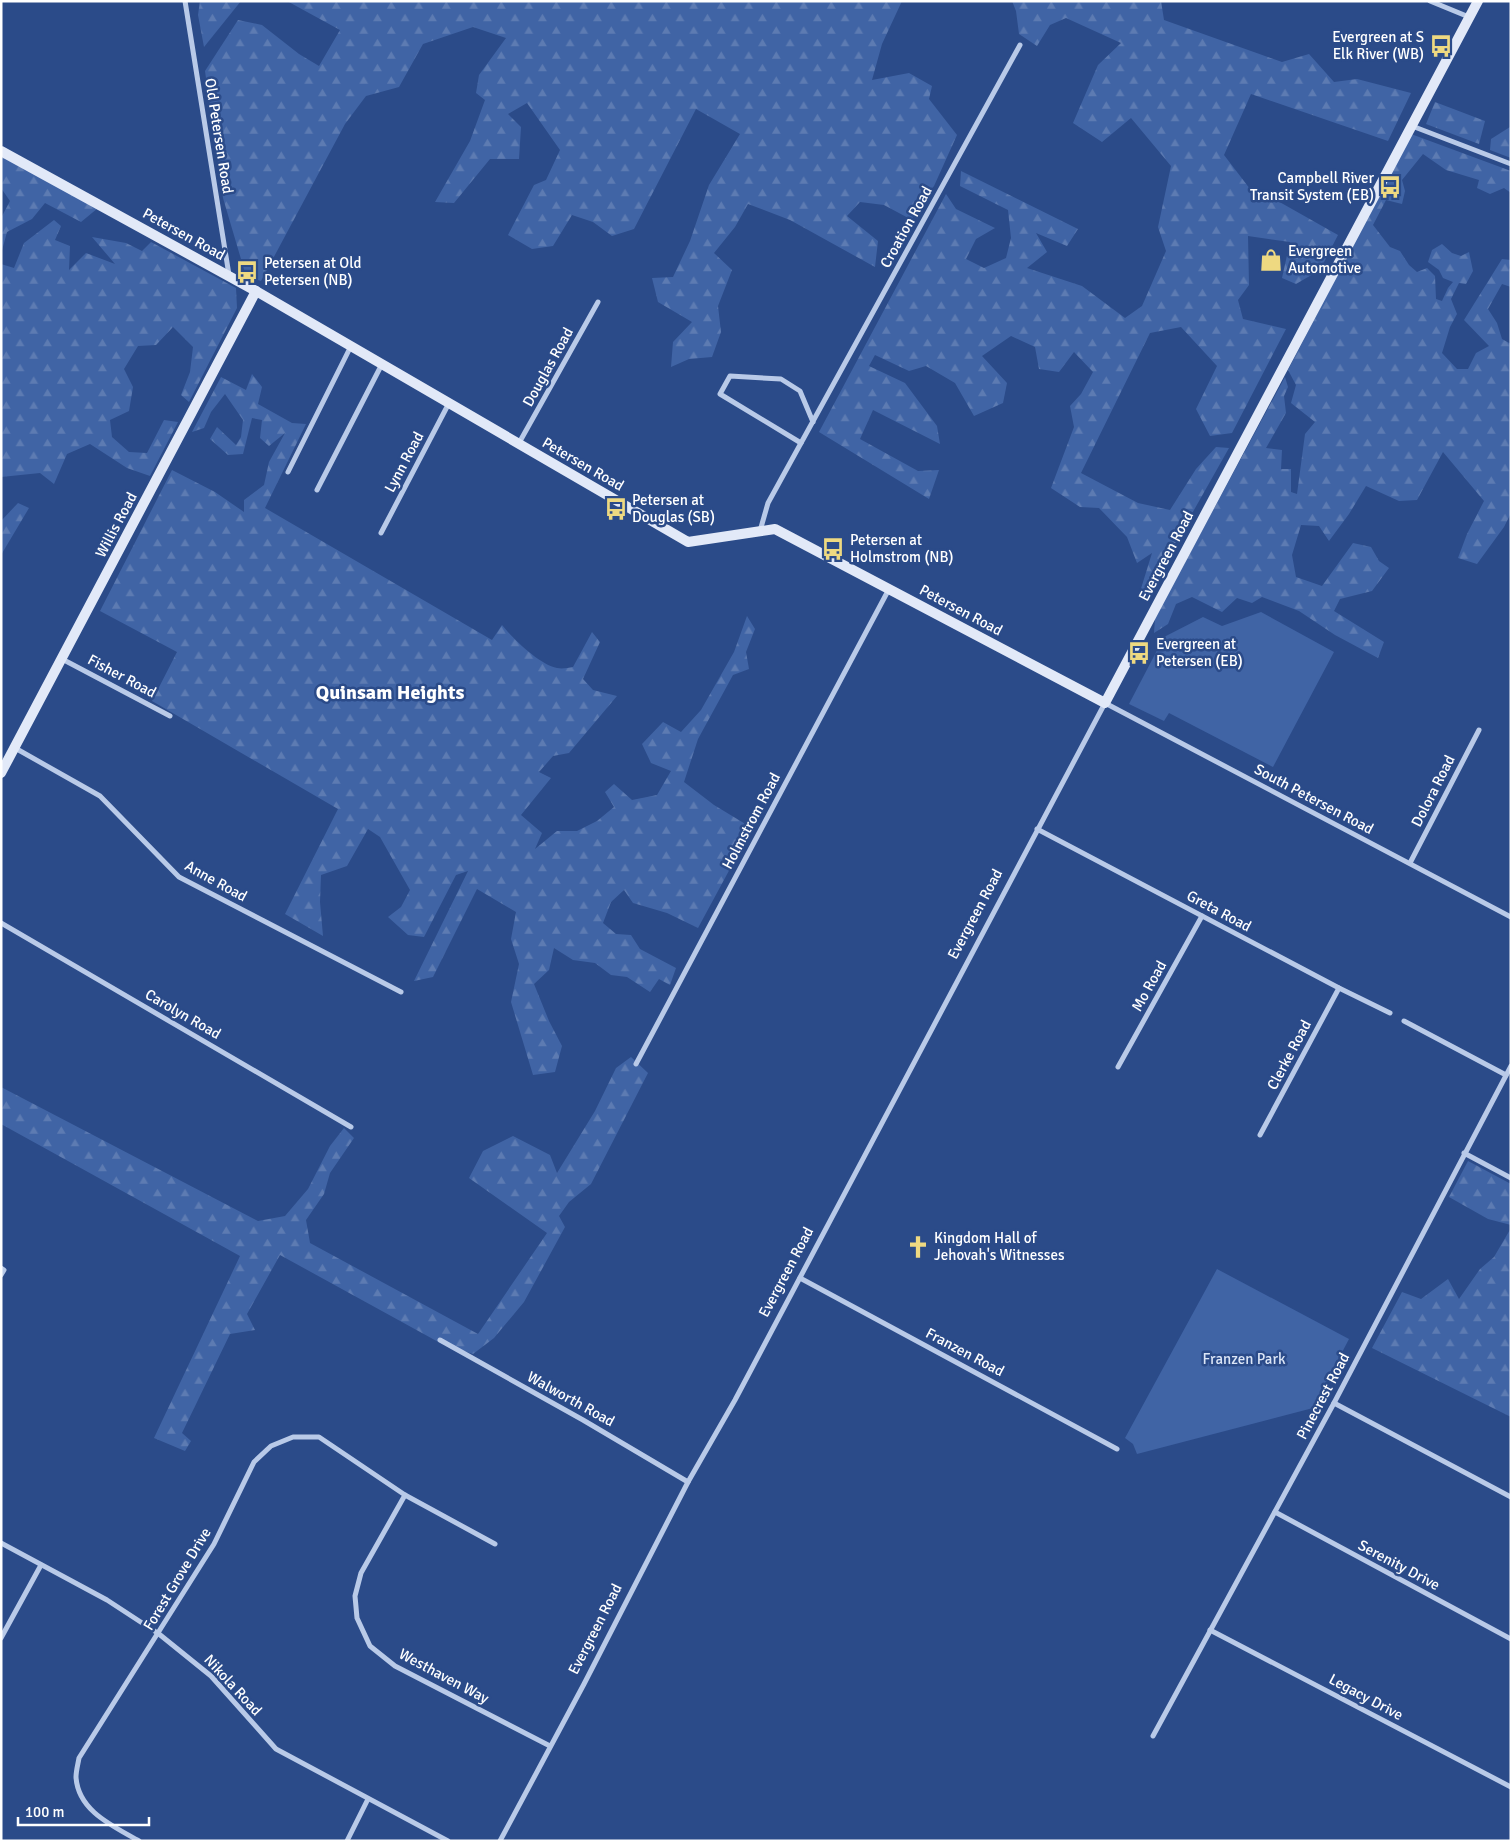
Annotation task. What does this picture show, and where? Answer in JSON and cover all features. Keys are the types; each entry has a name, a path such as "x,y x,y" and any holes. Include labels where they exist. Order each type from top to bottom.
{"street":[{"name":"Old Petersen Road","path":"185,1 229,276"},
{"path":"1430,1 1470,17"},
{"name":"Evergreen Road","path":"500,1841 584,1684 688,1482 735,1400 1037,828 1478,1"},
{"name":"Croation Road","path":"760,532 768,504 1020,45"},
{"path":"1412,126 1511,164"},
{"name":"Petersen Road","path":"1,151 256,291 688,542 775,529 1105,703"},
{"name":"Willis Road","path":"1,773 256,291"},
{"name":"Douglas Road","path":"519,444 598,302"},
{"path":"288,472 351,346"},
{"path":"317,490 382,364"},
{"path":"801,443 720,394 730,376 781,379 800,391 813,422"},
{"name":"Lynn Road","path":"381,533 449,403"},
{"name":"Holmstrom Road","path":"636,1064 889,589"},
{"name":"Fisher Road","path":"62,659 170,716"},
{"name":"South Petersen Road","path":"1105,703 1511,918"},
{"name":"Dolora Road","path":"1410,863 1478,730"},
{"name":"Anne Road","path":"15,748 100,796 179,877 401,992"},
{"name":"Greta Road","path":"1037,828 1339,988 1390,1013"},
{"name":"Mo Road","path":"1118,1067 1202,916"},
{"name":"Carolyn Road","path":"1,923 352,1127"},
{"name":"Clerke Road","path":"1260,1135 1339,988"},
{"path":"1404,1020 1506,1075"},
{"name":"Pinecrest Road","path":"1153,1736 1334,1403 1511,1066"},
{"path":"1464,1153 1511,1178"},
{"path":"1,1268 4,1270 1,1275"},
{"name":"Franzen Road","path":"800,1278 1118,1449"},
{"name":"Walworth Road","path":"440,1340 583,1420 688,1482"},
{"path":"1334,1403 1511,1497"},
{"name":"Forest Grove Drive","path":"139,1841 91,1811 81,1795 76,1778 79,1758 159,1634 214,1544 254,1462 271,1446 293,1436 319,1437 405,1495 495,1544"},
{"name":"Westhaven Way","path":"405,1495 361,1573 355,1596 357,1618 370,1646 395,1666 550,1746"},
{"name":"Serenity Drive","path":"1275,1512 1511,1639"},
{"name":"Nikola Road","path":"1,1543 107,1600 159,1634 211,1676 276,1749 448,1841"},
{"path":"1,1638 41,1565"},
{"name":"Legacy Drive","path":"1210,1630 1511,1787"},
{"path":"347,1841 368,1799"}],"green space":[{"path":"200,1 241,1 204,47 198,15"},
{"path":"287,1 902,1 882,44 872,80 909,73 932,86 929,99 957,135 934,186 916,207 912,220 884,205 860,202 847,216 878,241 875,267 790,220 748,204 735,227 714,253 732,270 718,306 721,332 712,357 689,359 671,367 673,342 692,322 658,302 652,278 673,277 690,241 709,185 740,134 696,109 634,229 612,236 593,222 572,215 553,246 532,249 508,235 534,185 546,180 560,150 527,103 508,114 521,127 519,159 490,159 454,203 435,202 470,141 485,100 476,93 479,75 506,38 473,27 423,44 399,87 366,96 345,124 261,281 246,276 223,198 205,71 238,20 262,25 299,54 319,66 340,30"},
{"path":"1012,1 1161,1 1164,20 1282,62 1309,54 1334,82 1357,79 1411,93 1388,141 1251,94 1224,155 1260,202 1276,200 1338,235 1320,270 1296,284 1282,278 1290,242 1248,236 1249,285 1238,300 1243,319 1286,329 1232,433 1210,436 1196,409 1217,366 1181,327 1150,333 1081,473 1138,503 1170,510 1196,469 1216,447 1229,448 1146,595 1139,595 1152,553 1137,563 1127,537 1099,508 1080,507 1051,488 1074,427 1070,406 1081,394 1093,372 1074,352 1059,372 1039,369 1035,347 1011,336 982,356 1007,383 1003,403 974,416 955,383 926,366 909,371 875,355 869,366 905,383 937,426 940,444 873,410 860,439 918,471 939,470 929,499 819,432 946,194 956,209 995,228 976,239 966,259 984,268 1006,258 1011,238 1008,210 960,186 961,171 1078,229 1067,246 1036,233 1047,252 1027,268 1082,286 1125,318 1142,306 1166,251 1158,227 1171,166 1131,118 1102,142 1073,123 1098,65 1121,43 1066,18 1050,25 1037,46 1019,34 1016,11"},
{"path":"1435,102 1485,121 1479,144 1426,124"},
{"path":"1510,127 1511,158 1490,150 1491,139"},
{"path":"1411,134 1511,171 1511,193 1504,188 1490,194 1477,188 1479,180 1446,170 1423,154 1402,180 1405,191 1402,204 1386,200 1373,225 1390,247 1400,251 1409,265 1417,272 1427,268 1435,276 1436,299 1442,301 1453,282 1443,278 1439,270 1428,262 1432,250 1442,244 1452,253 1461,256 1469,252 1473,271 1466,284 1459,283 1451,299 1457,314 1450,327 1442,353 1457,369 1468,369 1476,353 1489,346 1464,320 1502,259 1511,260 1509,268 1511,270 1511,287 1502,284 1488,309 1497,323 1502,339 1511,344 1511,513 1504,527 1477,564 1458,558 1467,534 1484,501 1443,452 1417,500 1399,501 1366,486 1349,514 1329,541 1319,526 1301,525 1292,555 1296,577 1322,586 1353,543 1371,547 1379,561 1389,568 1372,591 1340,599 1334,611 1384,642 1378,658 1335,635 1299,611 1262,597 1252,603 1237,598 1222,612 1192,597 1176,604 1168,624 1154,633 1155,618 1285,377 1288,387 1284,396 1286,413 1266,448 1282,450 1281,469 1291,469 1291,492 1297,494 1305,434 1315,422 1291,403 1296,385 1288,370"},
{"path":"1,155 98,208 81,222 45,203 32,219 7,232 1,254 1,218 10,201 1,188"},
{"path":"54,220 61,226 55,240 70,246 69,270 86,253 115,264 92,237 126,243 142,251 151,242 236,288 237,308 189,402 181,395 190,372 193,347 173,327 156,345 138,346 124,369 133,387 129,411 110,420 112,437 129,452 147,453 164,420 178,422 150,476 127,468 90,444 67,454 54,484 40,473 1,477 1,264 14,268 24,243"},
{"path":"252,374 262,387 258,404 292,423 306,424 265,508 492,640 502,625 527,651 550,666 557,668 573,667 592,632 600,642 583,679 593,690 617,696 569,753 553,756 539,772 551,778 521,815 542,833 535,849 557,831 577,831 597,821 614,807 605,792 614,784 632,800 657,795 671,771 651,763 642,744 663,722 681,732 701,710 734,652 747,616 755,629 746,652 749,669 733,675 698,739 684,782 714,805 752,828 698,928 667,913 633,903 624,890 611,902 603,923 616,934 631,935 640,949 676,968 670,985 659,979 650,992 627,977 611,975 595,963 573,960 554,948 549,970 534,984 549,1021 562,1046 555,1072 533,1075 511,1002 519,964 511,939 516,912 477,889 433,977 414,981 468,871 456,875 424,937 408,935 388,917 401,907 410,890 380,837 368,829 347,866 321,875 320,902 323,936 285,914 338,809 152,701 177,652 100,611 172,470 215,492 244,512 244,500 264,485 269,462 285,433 269,446 260,438 262,420 252,418 243,454 228,455 210,439 217,427 236,445 241,437 243,420 225,394 211,412 204,428 192,432 221,377 246,390"},
{"path":"18,503 29,508 1,555 1,521"},
{"path":"1261,612 1334,652 1273,767 1169,713 1164,721 1129,704 1164,637 1203,617 1222,626"},
{"path":"631,1057 648,1073 591,1184 569,1202 559,1216 565,1227 524,1302 494,1338 473,1354 442,1344 280,1255 247,1314 255,1330 230,1334 182,1433 191,1441 185,1451 154,1438 240,1256 1,1124 1,1087 258,1221 285,1216 308,1189 330,1146 344,1128 354,1138 330,1173 324,1194 306,1220 310,1243 478,1334 547,1233 469,1178 483,1151 513,1136 550,1155 557,1173 595,1111 616,1068"},
{"path":"1468,1161 1511,1184 1511,1225 1488,1219 1449,1197"},
{"path":"1511,1228 1511,1417 1372,1348 1402,1292 1421,1299 1448,1279 1459,1299 1480,1269 1494,1257"},
{"name":"Franzen Park","path":"1217,1269 1349,1339 1313,1408 1137,1454 1133,1444 1125,1438"}],"place":[{"name":"Evergreen at S Elk River (WB)","path":"1441,46"},
{"name":"Campbell River Transit System (EB)","path":"1390,187"},
{"name":"Evergreen Automotive","path":"1271,260"},
{"name":"Petersen at Old Petersen (NB)","path":"247,272"},
{"name":"Petersen at Douglas (SB)","path":"616,509"},
{"name":"Petersen at Holmstrom (NB)","path":"833,549"},
{"name":"Evergreen at Petersen (EB)","path":"1139,653"},
{"name":"Kingdom Hall of Jehovah's Witnesses","path":"918,1247"}],"district":[{"name":"Quinsam Heights","path":"390,692"}]}
